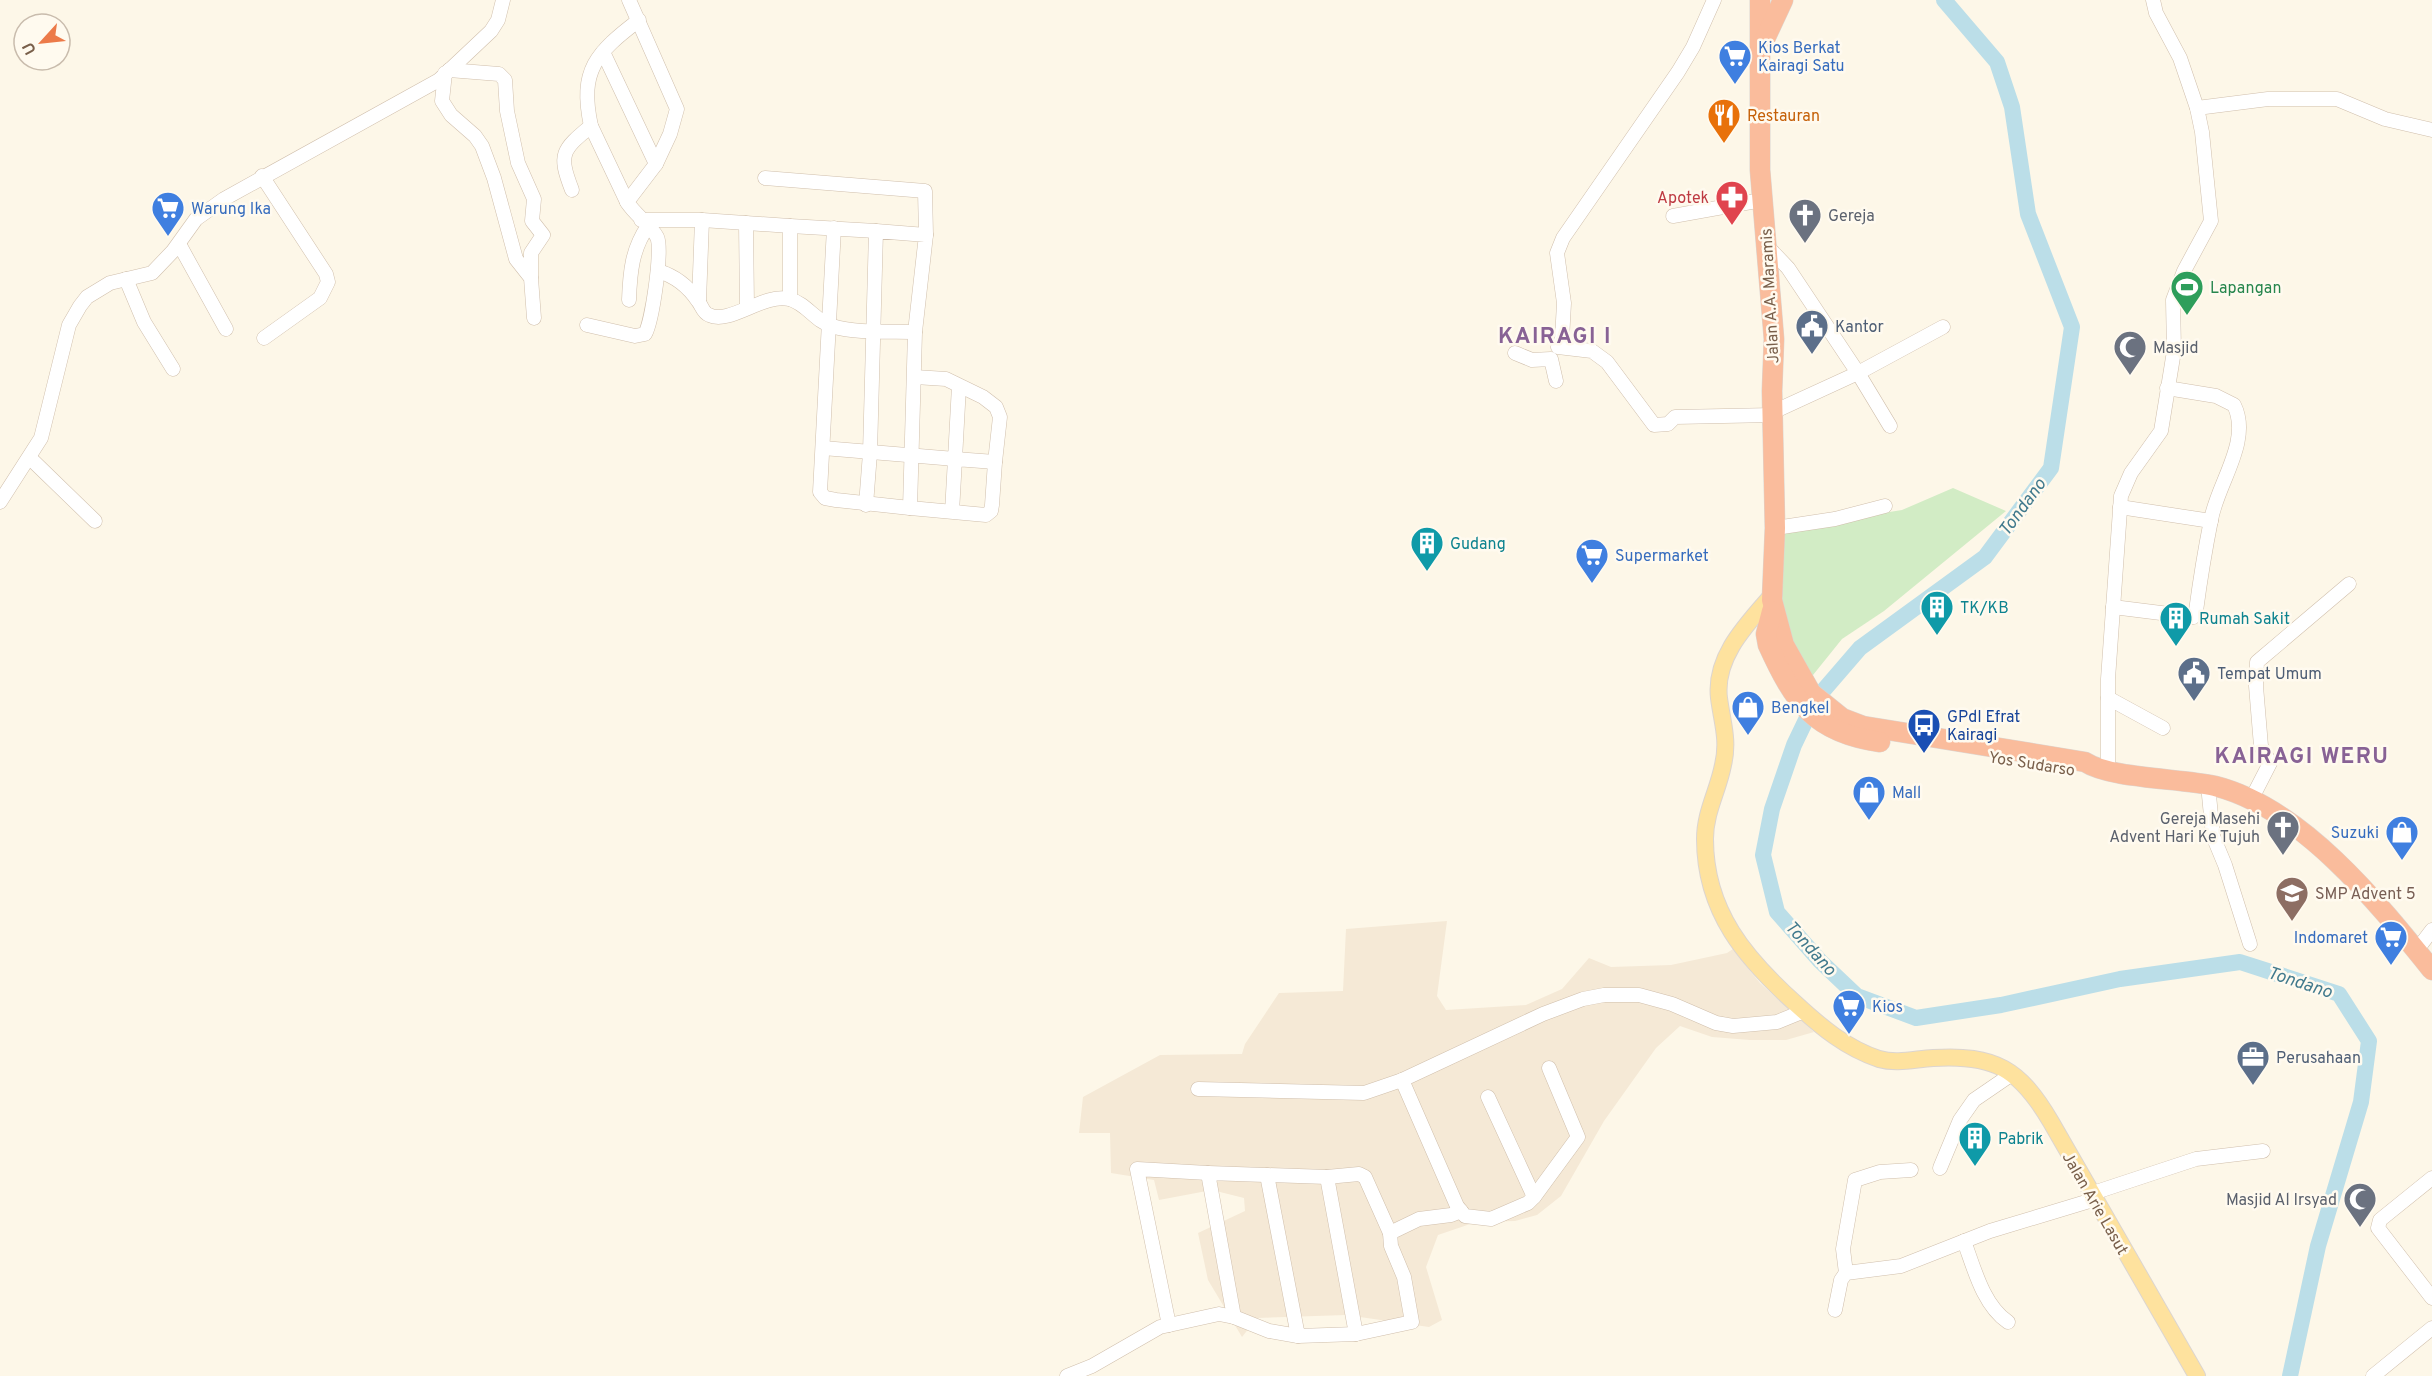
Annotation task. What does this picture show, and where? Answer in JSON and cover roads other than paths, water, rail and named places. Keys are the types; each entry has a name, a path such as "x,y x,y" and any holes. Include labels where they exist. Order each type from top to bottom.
{"highway":[{"name":"Jalan A.A. Maramis","path":"1760,0 1758,129 1762,200 1774,320 1773,601"},
{"path":"1760,48 1783,0"},
{"name":"Yos Sudarso","path":"1773,601 1784,662 1836,723 2085,762 2102,770 2208,785 2252,800 2315,843 2362,886 2432,970"}],"main road":[{"name":"Jalan Arie Lasut","path":"1773,601 1726,657 1718,684 1726,732 1726,751 1707,818 1705,840 1708,868 1732,935 1766,977 1831,1036 1879,1059 1895,1062 1933,1058 1990,1060 2012,1074 2042,1107 2197,1376"}],"street":[{"path":"0,502 41,438 69,325 87,297 99,289 126,279 152,273 179,244 196,219 262,176 439,80 491,31 498,20 503,0"},
{"path":"1556,381 1554,353 1562,339 1564,303 1557,253 1563,238 1678,72 1693,47 1714,0"},
{"path":"2102,770 2121,496 2132,473 2161,431 2174,351 2173,310 2176,290 2211,221 2202,132 2197,108 2180,58 2152,0"},
{"path":"627,202 656,164 670,134 677,106 639,20 633,1"},
{"path":"587,325 635,336 645,334 658,271 659,241 627,202 591,126 586,88 588,76 603,51 639,20"},
{"path":"603,51 656,164"},
{"path":"447,72 442,101 451,115 475,136 482,146 494,178 516,259 531,278"},
{"path":"447,72 500,74 505,80 507,111 518,163 534,199 532,221 543,235 531,253 534,318"},
{"path":"2197,108 2268,99 2337,99 2385,119 2432,130"},
{"path":"572,190 563,166 563,158 574,141 591,126"},
{"path":"262,176 328,278 320,298 264,338"},
{"path":"765,178 925,191 926,235 915,332 910,508"},
{"path":"1673,216 1762,200"},
{"path":"645,223 702,220 926,235"},
{"path":"699,301 702,220"},
{"path":"629,300 632,261 645,223"},
{"path":"746,223 747,307"},
{"path":"790,226 790,299"},
{"path":"834,228 821,495 866,505 986,515 991,511 999,411 983,397 941,377 915,377"},
{"path":"866,505 870,453 876,231"},
{"path":"179,244 226,329"},
{"path":"1767,247 1788,268 1858,373 1890,426"},
{"path":"658,271 679,280 699,301 705,313 717,317 774,299 790,299 830,326 873,331 915,332"},
{"path":"126,279 141,315 173,369"},
{"path":"1515,353 1532,360 1554,353 1592,351 1607,362 1654,425 1668,424 1676,417 1773,413 1858,373 1943,327"},
{"path":"952,512 958,386"},
{"path":"2113,607 2193,617 2209,544 2211,520 2221,482 2234,457 2238,413 2229,401 2216,396 2167,388"},
{"path":"823,447 870,453 995,462"},
{"path":"30,458 95,521"},
{"path":"1775,528 1835,519 1885,506"},
{"path":"2120,507 2211,520"},
{"path":"2252,800 2270,763 2260,746 2256,686 2257,662 2349,584"},
{"path":"2108,698 2163,728"},
{"path":"2208,785 2213,836 2225,865 2250,944"},
{"path":"2416,951 2432,930"},
{"path":"1198,1089 1364,1093 1402,1080 1543,1014 1583,999 1604,995 1639,995 1672,1004 1716,1023 1733,1026 1777,1022 1804,1011"},
{"path":"1402,1080 1461,1211 1465,1216 1491,1219 1528,1203 1578,1137 1549,1068"},
{"path":"1940,1168 1960,1120 1974,1100 2012,1074"},
{"path":"1488,1097 1534,1197"},
{"path":"1846,1273 1901,1266 1964,1241 2196,1159 2263,1151"},
{"path":"1067,1376 1092,1366 1160,1327 1220,1314 1269,1331 1298,1336 1356,1334 1412,1322 1404,1277 1391,1246 1390,1233 1365,1177 1359,1174 1327,1177 1137,1170 1169,1325"},
{"path":"1835,1310 1841,1280 1846,1273 1843,1249 1855,1180 1880,1172 1911,1170"},
{"path":"1208,1173 1234,1317"},
{"path":"1267,1175 1298,1336"},
{"path":"1327,1177 1356,1334"},
{"path":"2432,1178 2380,1220 2378,1228 2432,1298"},
{"path":"1390,1233 1419,1219 1451,1215 1461,1211"},
{"path":"1964,1241 1986,1295 1998,1315 2008,1322"},
{"path":"2373,1376 2432,1328"}],"waterway":[{"name":"Tondano","path":"1944,0 1997,62 2012,107 2028,214 2072,327 2051,468 1985,557 1860,648 1816,699 1794,745 1772,809 1763,855 1777,912 1820,961 1857,996 1916,1018 2001,1005 2120,979 2240,962 2339,994 2369,1041 2361,1102 2318,1246 2290,1376"}],"place":[{"name":"Kios Berkat Kairagi Satu","path":"1735,85"},
{"name":"Restauran","path":"1724,144"},
{"name":"Apotek","path":"1732,226"},
{"name":"Warung Ika","path":"168,237"},
{"name":"Gereja","path":"1805,244"},
{"name":"Lapangan","path":"2187,316"},
{"name":"Kantor","path":"1812,355"},
{"name":"Masjid","path":"2130,376"},
{"name":"Gudang","path":"1427,572"},
{"name":"Supermarket","path":"1592,584"},
{"name":"TK/KB","path":"1937,636"},
{"name":"Rumah Sakit","path":"2176,647"},
{"name":"Tempat Umum","path":"2194,702"},
{"name":"Bengkel","path":"1748,736"},
{"name":"GPdI Efrat Kairagi","path":"1924,754"},
{"name":"Mall","path":"1869,821"},
{"name":"Gereja Masehi Advent Hari Ke Tujuh","path":"2283,856"},
{"name":"Suzuki","path":"2402,861"},
{"name":"SMP Advent 5","path":"2292,922"},
{"name":"Indomaret","path":"2391,966"},
{"name":"Kios","path":"1849,1035"},
{"name":"Perusahaan","path":"2253,1086"},
{"name":"Pabrik","path":"1975,1167"},
{"name":"Masjid Al Irsyad","path":"2360,1228"}],"district":[{"name":"KAIRAGI I","path":"1555,335"},
{"name":"KAIRAGI WERU","path":"2302,755"}]}
